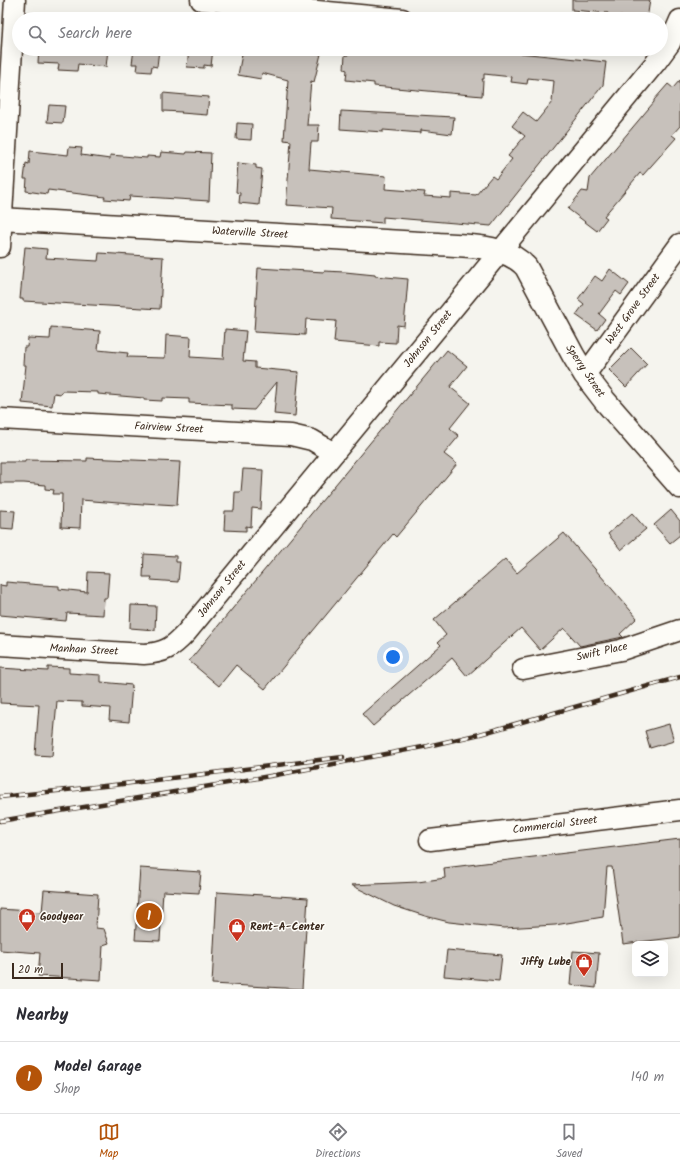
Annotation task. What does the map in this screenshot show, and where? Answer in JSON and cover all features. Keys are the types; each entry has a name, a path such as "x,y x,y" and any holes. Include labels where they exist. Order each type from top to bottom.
{"street":[{"path":"14,12 15,0"},
{"path":"201,0 328,12"},
{"name":"Johnson Street","path":"668,43 672,40 680,20"},
{"path":"0,247 12,47"},
{"name":"Johnson Street","path":"167,650 186,633 499,251 655,56"},
{"name":"Waterville Street","path":"1,219 431,243 476,247 499,251"},
{"name":"West Grove Street","path":"585,375 680,244"},
{"name":"Sperry Street","path":"499,251 512,256 526,267 585,375 605,401 680,487"},
{"name":"Fairview Street","path":"0,419 291,435 312,440 334,452"},
{"name":"Swift Place","path":"523,669 622,650 680,630"},
{"name":"Manhan Street","path":"0,645 144,654 153,654 167,650"},
{"name":"Commercial Street","path":"430,840 680,810"}],"building":[{"path":"572,0 650,0 648,12 596,12 572,10"},
{"path":"38,56 107,56 106,67 78,64 77,71 58,70 59,64 38,63"},
{"path":"133,56 158,56 157,67 152,66 151,72 137,71 138,64 132,64"},
{"path":"188,56 212,56 211,66 204,65 204,68 187,67"},
{"path":"242,56 320,56 314,82 311,81 307,125 319,125 318,142 311,142 309,169 386,176 385,189 425,192 424,196 451,198 451,193 476,195 492,176 496,179 512,159 508,156 525,136 512,126 523,112 536,122 552,102 554,81 528,78 527,84 511,82 512,77 484,74 484,79 482,79 482,96 374,86 374,83 346,80 347,70 344,69 345,56 548,56 606,62 603,85 491,226 383,217 383,223 331,219 332,208 286,205 291,141 284,140 288,80 262,73 261,79 238,75"},
{"path":"680,80 680,126 672,135 676,138 643,175 640,173 604,216 607,218 597,231 568,209 582,191 588,192 590,178 654,102 654,100 668,84 673,88"},
{"path":"163,93 209,97 207,115 163,111"},
{"path":"49,105 65,106 63,123 47,122"},
{"path":"341,111 454,117 452,134 421,130 421,133 340,129"},
{"path":"237,123 252,124 251,140 236,139"},
{"path":"69,147 82,148 81,155 110,159 110,155 147,158 147,156 160,157 161,152 186,154 187,152 211,153 209,201 130,196 129,201 104,199 105,197 48,190 47,194 26,191 27,179 24,179 26,163 29,164 30,151 68,155"},
{"path":"238,163 256,165 256,168 262,169 259,205 239,203 240,193 236,192"},
{"path":"25,247 47,249 46,258 98,261 99,253 163,257 160,309 23,301 23,299 20,299"},
{"path":"258,268 345,272 408,279 404,326 397,325 396,343 379,342 379,346 334,342 336,321 306,319 305,335 254,332"},
{"path":"610,269 629,284 621,295 616,291 599,314 605,319 597,330 576,315 584,304 578,299 595,276 602,281"},
{"path":"51,327 100,331 98,350 128,353 127,357 165,358 166,335 191,337 190,357 223,359 225,329 246,331 243,361 255,362 255,368 299,372 295,416 274,414 277,382 254,410 232,409 232,405 189,403 189,399 162,398 162,401 144,400 144,398 98,394 98,392 62,391 61,394 54,393 52,406 22,403 26,365 23,365 24,347 27,347 28,338 50,339"},
{"path":"631,348 647,364 626,387 609,370"},
{"path":"447,350 467,366 450,387 470,403 450,428 459,436 444,454 457,464 396,537 393,534 265,689 236,665 219,686 189,661"},
{"path":"87,458 180,462 177,505 143,503 143,505 81,500 80,528 61,527 62,494 53,494 54,490 45,489 45,485 0,483 0,462 25,462 25,460 87,461"},
{"path":"243,469 263,470 261,509 252,508 251,527 246,526 246,531 224,530 225,511 234,511 235,492 241,492"},
{"path":"0,510 15,511 13,529 0,528"},
{"path":"671,510 680,521 680,535 670,543 654,525"},
{"path":"632,513 646,529 621,550 608,534"},
{"path":"564,533 637,618 620,634 623,637 580,646 564,628 540,650 521,628 467,676 452,658 373,726 362,714 441,645 438,642 446,635 434,620 505,559 517,573"},
{"path":"144,554 176,556 176,562 180,562 178,582 151,580 152,577 143,577"},
{"path":"88,572 109,573 107,598 104,598 103,615 67,613 66,621 0,615 0,585 6,586 6,582 59,586 59,589 87,592"},
{"path":"131,605 156,606 155,630 130,628"},
{"path":"48,667 69,668 69,673 101,675 101,682 132,685 129,722 109,720 110,708 82,706 82,702 57,701 52,756 35,755 39,705 0,703 0,668 48,671"},
{"path":"669,724 674,741 650,748 645,731"},
{"path":"680,839 680,937 647,941 632,941 632,943 623,944 612,867 607,867 603,917 555,925 504,928 449,922 394,906 351,885 418,882 445,878 444,868"},
{"path":"140,868 201,872 199,893 163,891 160,941 135,940"},
{"path":"44,890 98,894 96,928 104,929 109,943 103,945 101,980 38,976 40,953 0,950 0,909 42,912"},
{"path":"217,892 308,898 302,989 212,984"},
{"path":"447,950 502,955 499,981 444,976"},
{"name":"Jiffy Lube","path":"573,951 599,953 596,988 570,985"}],"railway":[{"path":"0,821 276,775 428,746 480,734 680,677"},
{"path":"0,797 123,784 343,757"}],"place":[{"name":"Model Garage","path":"149,916"},
{"name":"Goodyear","path":"27,932"},
{"name":"Rent-A-Center","path":"237,942"},
{"name":"Jiffy Lube","path":"584,977"}]}
